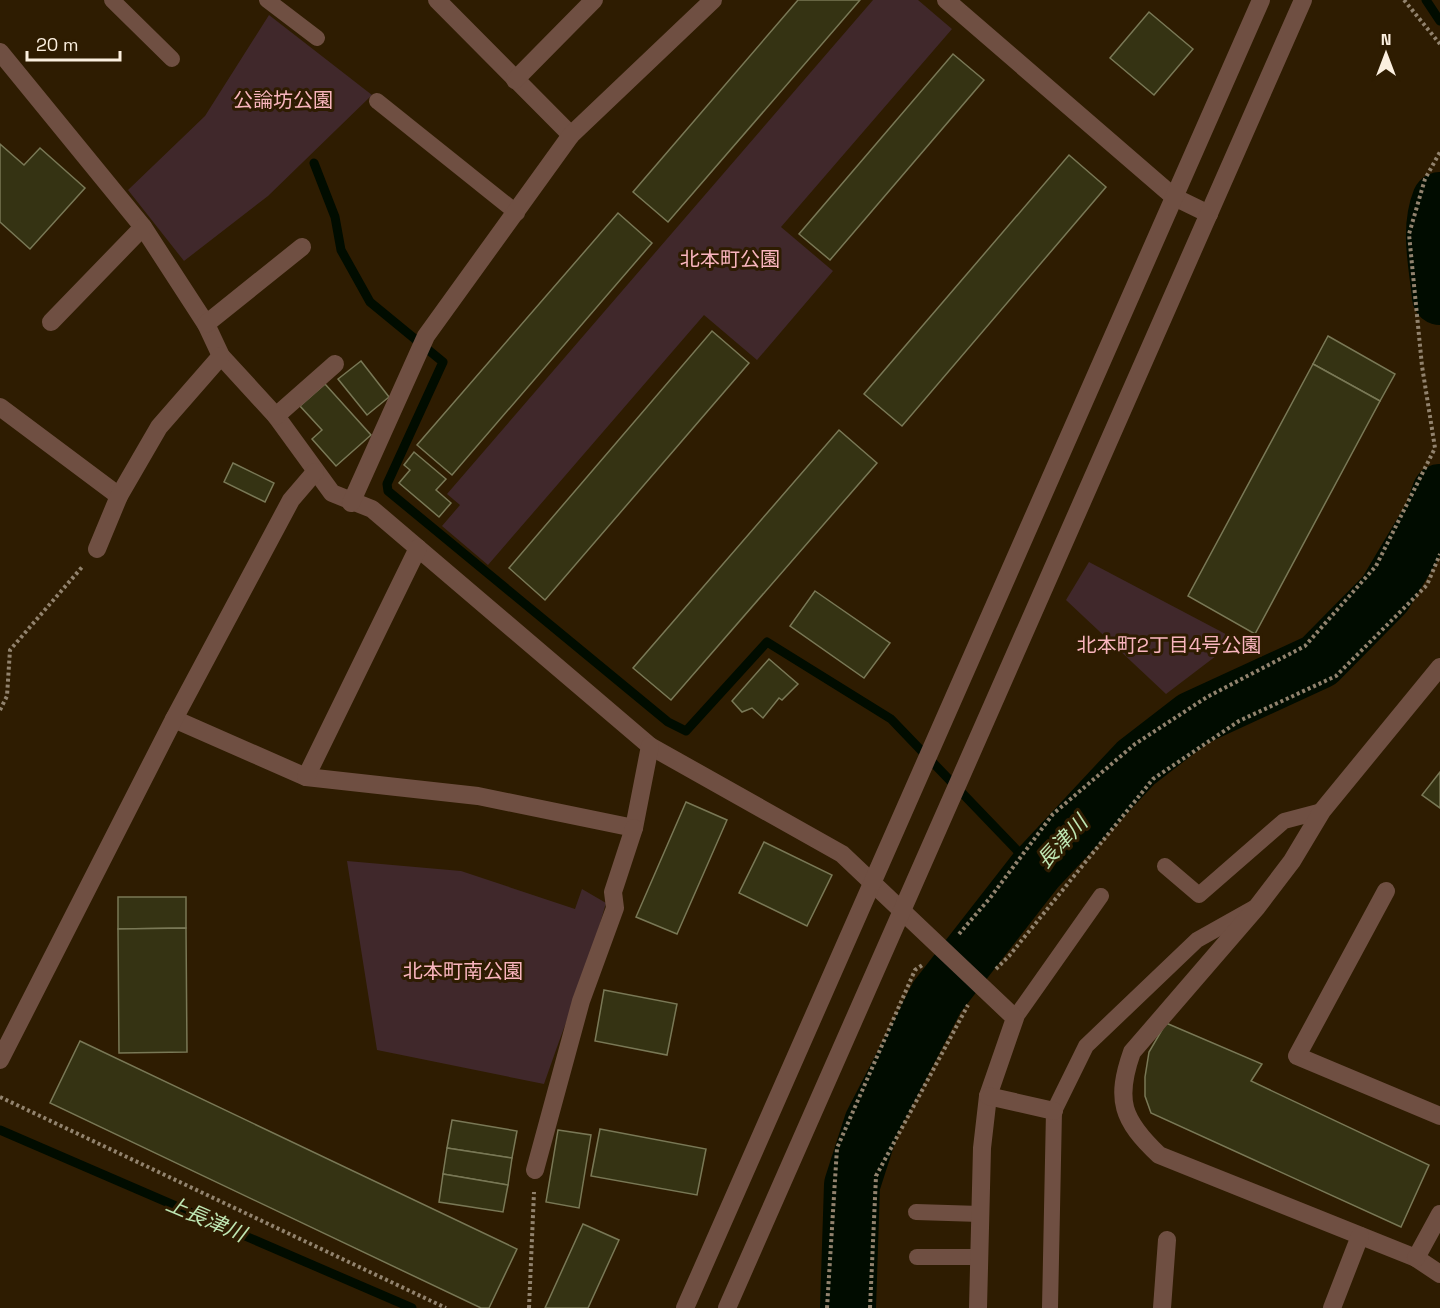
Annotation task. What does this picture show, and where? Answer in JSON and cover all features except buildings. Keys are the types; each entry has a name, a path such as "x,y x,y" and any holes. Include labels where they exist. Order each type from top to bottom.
{"street":[{"path":"436,0 571,135"},
{"path":"515,80 594,0"},
{"path":"351,503 426,336 517,213 571,135 713,0"},
{"path":"946,0 1174,197 1209,214"},
{"path":"684,1308 1261,0"},
{"path":"727,1308 1303,0"},
{"path":"0,51 143,227 206,324 221,356 276,416 332,493 351,503 372,509 650,746 842,854 1015,1018 988,1096 982,1148 978,1308"},
{"path":"51,322 143,227"},
{"path":"206,324 302,247"},
{"path":"97,549 119,496 159,427 221,356"},
{"path":"276,416 335,364"},
{"path":"0,407 119,496"},
{"path":"0,1060 174,718 291,500 315,472"},
{"path":"306,777 418,548"},
{"path":"1440,667 1322,811 1292,861 1257,907 1132,1052 1123,1078 1123,1100 1129,1120 1141,1138 1159,1155 1416,1258 1440,1274"},
{"path":"174,718 306,777 478,796 634,828"},
{"path":"535,1170 581,1001 615,908 613,892 634,828 650,746"},
{"path":"1386,891 1298,1056 1440,1116"},
{"path":"988,1096 1054,1111"},
{"path":"1416,1258 1440,1214"},
{"path":"1332,1308 1360,1236"},
{"path":"1162,1308 1167,1240"}],"lane":[{"path":"112,0 172,59"},
{"path":"267,0 317,38"},
{"path":"376,101 517,213"},
{"path":"1165,866 1198,895 1284,821 1322,811"},
{"path":"1015,1018 1101,896"},
{"path":"1050,1308 1054,1111 1086,1046 1197,939 1257,907"},
{"path":"916,1212 980,1215"},
{"path":"917,1257 979,1257"}],"path":[{"path":"1404,0 1440,44"},
{"path":"827,1308 837,1148 915,970 944,950 990,898 1053,814 1135,744 1207,697 1305,646 1376,566 1435,448 1422,366 1408,234 1425,179 1440,152"},
{"path":"0,710 7,696 10,650 97,549"},
{"path":"0,1097 446,1308"},
{"path":"529,1308 535,1170"}],"green space":[{"name":"北本町公園","path":"873,0 918,0 952,29 781,227 833,271 757,360 704,315 488,565 442,526 460,505 447,494"},
{"name":"公論坊公園","path":"269,15 372,95 268,196 184,261 128,190 205,116"},
{"name":"北本町2丁目4号公園","path":"1089,562 1237,640 1166,694 1066,600"},
{"name":"北本町南公園","path":"347,861 461,871 575,909 582,889 606,903 544,1084 377,1050"}],"waterway":[{"path":"1426,0 1440,21"},
{"path":"314,163 335,217 341,250 370,302 443,362 387,484 388,491 668,722 686,731 767,642 891,719 1036,870"},
{"name":"長津川","path":"1440,200 1436,211 1434,235 1440,297"},
{"name":"長津川","path":"848,1308 852,1185 872,1123 937,997 1036,870 1136,763 1193,719 1319,661 1385,594 1432,515 1440,492"},
{"name":"上長津川","path":"0,1130 412,1308"}]}
